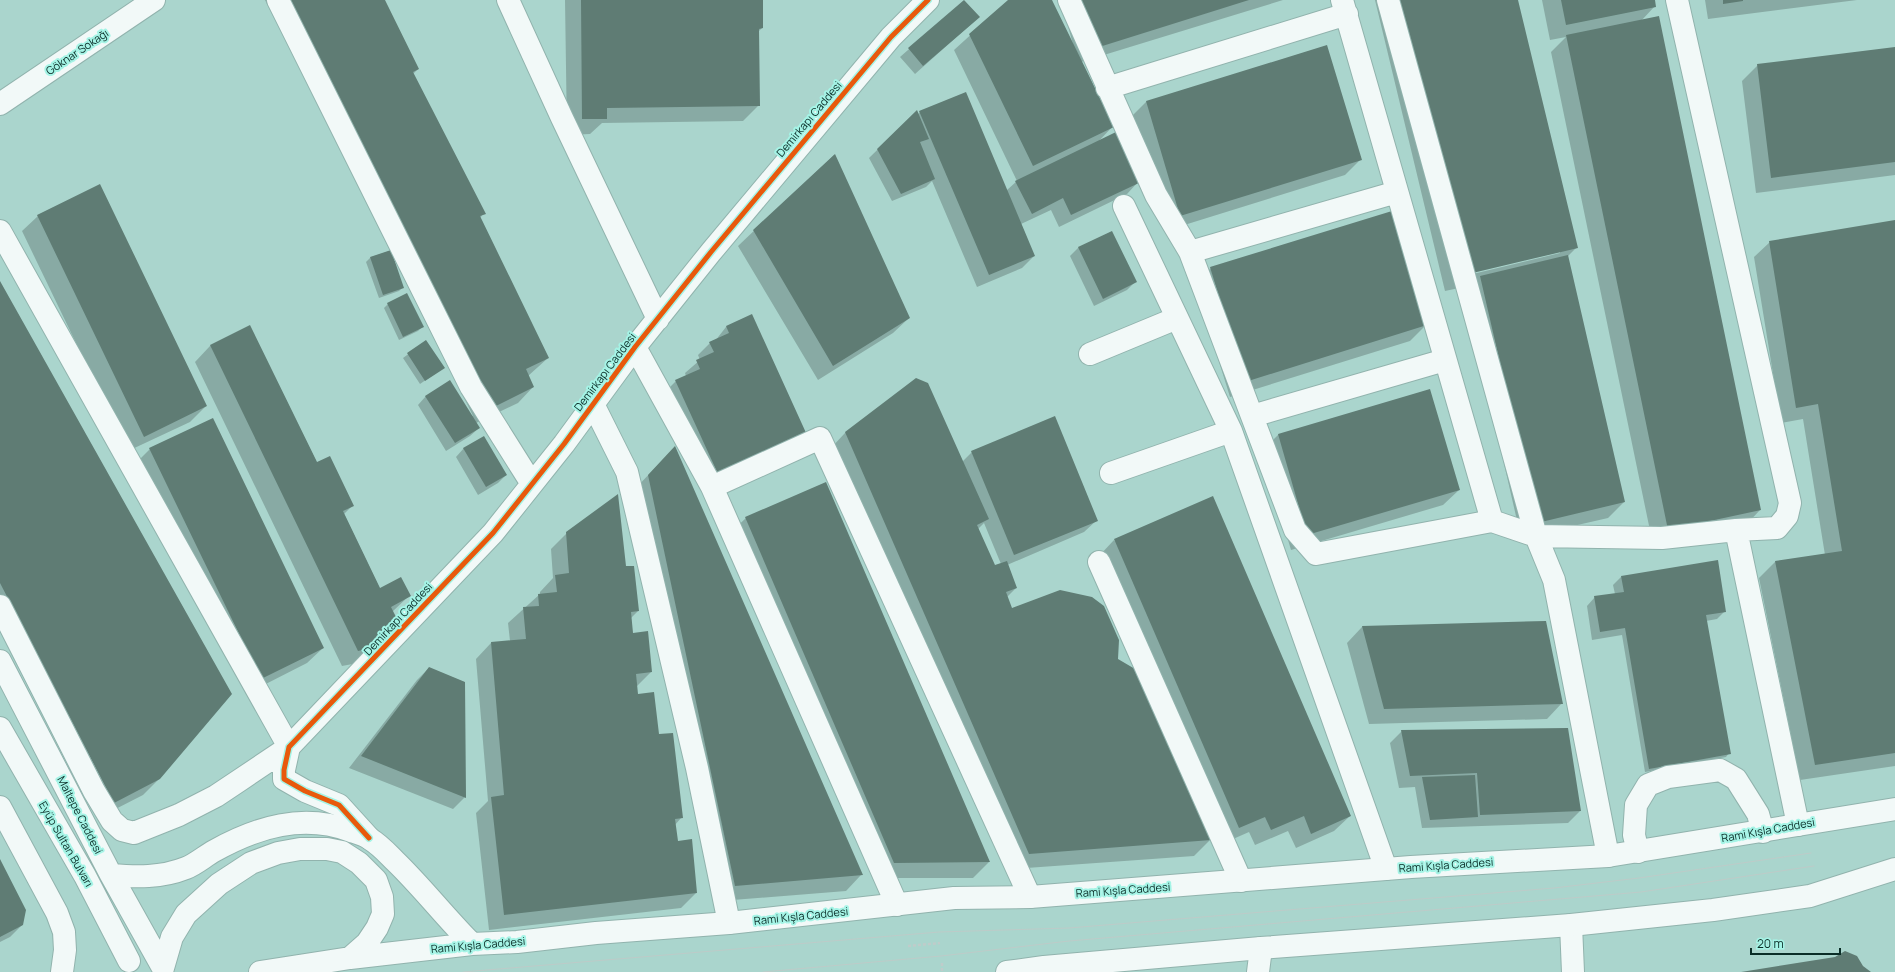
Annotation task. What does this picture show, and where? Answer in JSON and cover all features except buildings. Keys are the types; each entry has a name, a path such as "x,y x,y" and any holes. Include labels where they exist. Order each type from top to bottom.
{"main road":[{"name":"Göknar Sokağı","path":"0,104 154,0"},
{"path":"278,0 471,388 532,484"},
{"path":"508,0 562,118 658,319"},
{"name":"Demirkapı Caddesi","path":"0,606 94,791 112,821 122,830 134,833 179,815 216,796 289,747 493,533 532,484 635,347 711,252 892,37 928,0"},
{"path":"1068,0 1106,88 1156,195 1190,252 1295,530 1316,554 1492,521 1536,536 1662,538 1736,530 1777,528 1787,516 1790,503 1677,0"},
{"path":"1388,0 1536,536 1554,580 1608,856"},
{"path":"1106,88 1344,7 1492,521"},
{"path":"1190,252 1397,192"},
{"path":"1124,206 1231,431 1386,869"},
{"path":"0,231 289,747 284,770 284,779 305,791 339,805 369,838 404,870 472,944"},
{"path":"1090,354 1177,318"},
{"path":"635,347 712,487 897,905"},
{"path":"1252,416 1445,360"},
{"path":"593,404 627,472 697,768 729,924"},
{"path":"1111,473 1231,431"},
{"path":"712,487 820,438 1030,897"},
{"path":"1736,530 1798,825"},
{"path":"1099,562 1241,880"},
{"name":"Maltepe Caddesi","path":"0,661 111,875 163,968 172,937 186,914 219,884 251,863 278,852 300,849 327,848 342,852 359,863 376,880 382,897 383,914 377,928 367,943 350,958"},
{"name":"Eyüp Sultan Bulvarı","path":"0,728 85,876 129,961"},
{"path":"1638,852 1634,835 1636,805 1648,785 1675,776 1720,770 1736,779 1758,814 1763,832"},
{"path":"0,807 59,919 64,932 65,950 62,972"},
{"name":"Rami Kışla Caddesi","path":"260,972 350,958 472,944 517,942 596,933 729,924 954,898 1030,897 1386,869 1608,856 1763,832 1895,809"},
{"path":"111,875 142,877 158,875 186,868 215,850 254,832 275,826 315,822 340,827 369,838"},
{"path":"1008,972 1044,967 1261,948 1571,925 1713,910 1810,896 1895,869"},
{"path":"1571,925 1573,972"},
{"path":"1258,972 1261,948"}],"path":[{"path":"908,946 940,943"},
{"path":"942,963 942,971"}],"tram line":[{"path":"463,972 939,932 1069,928 1554,888 1639,878 1811,853"},
{"path":"763,972 941,956 1069,941 1641,892 1814,866"}],"cycle path":[{"path":"369,838 339,805 305,791 284,779 284,770 289,747 493,533 564,444 635,347 711,252 891,37 928,0"}]}
